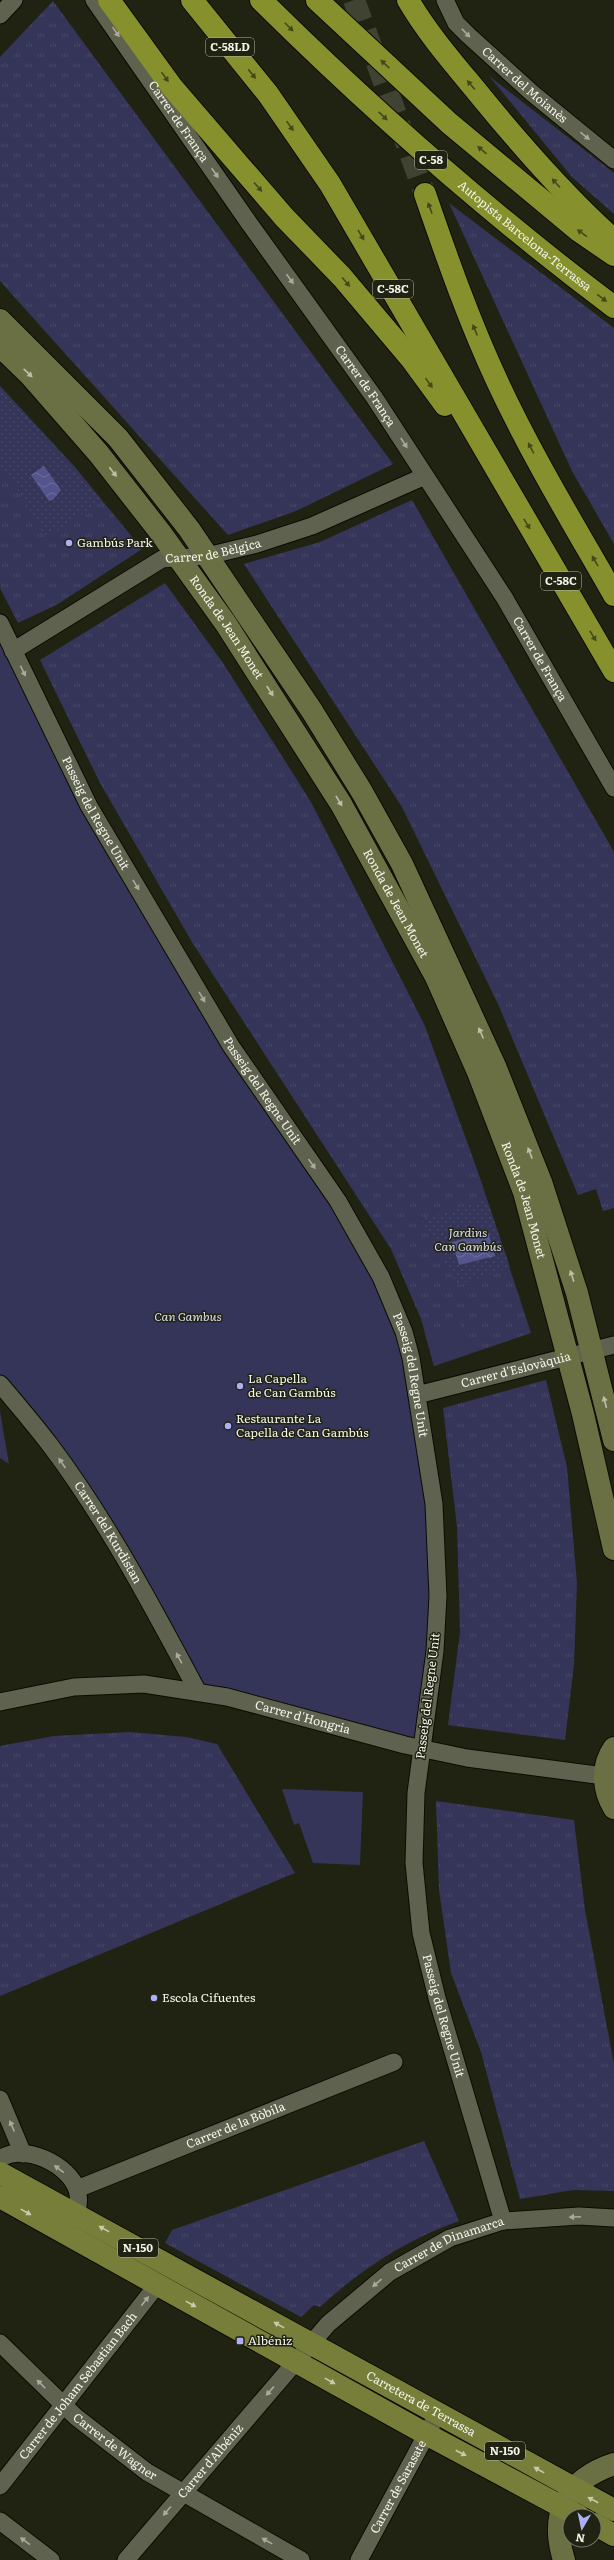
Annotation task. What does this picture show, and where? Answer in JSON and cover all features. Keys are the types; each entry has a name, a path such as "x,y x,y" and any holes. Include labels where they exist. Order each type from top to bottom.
{"highway":[{"path":"109,0 172,87 284,217 342,277 412,360 507,491"},
{"name":"C-58LD","path":"192,0 268,94"},
{"name":"Autopista Barcelona-Terrassa","path":"261,0 430,160 552,260 614,307"},
{"path":"317,0 450,124 579,231 614,255"},
{"path":"408,0 437,43 519,142 582,211 614,240"},
{"name":"C-58C","path":"268,94 330,184 377,261 507,491 614,670"},
{"name":"C-58C","path":"425,194 465,306 498,382 535,455 614,595"}],"main road":[{"name":"Carretera de Terrassa","path":"1,2158 76,2215 313,2343 438,2413 572,2504"},
{"name":"Carretera de Terrassa","path":"0,2197 426,2434 572,2504 614,2510"},
{"path":"602,2528 614,2535"}],"street":[{"path":"0,14 14,0"},
{"name":"Carrer de França","path":"94,0 249,223 374,397 504,597 614,788"},
{"name":"Carrer del Moianès","path":"445,0 456,23 468,35 532,93 614,160"},
{"name":"Ronda de Jean Monet","path":"0,320 118,438 207,556 312,711 362,792 402,864 495,1066 541,1182 577,1294 614,1440"},
{"name":"Ronda de Jean Monet","path":"0,346 30,375 99,454 179,558 226,624 330,787 436,977 478,1072 524,1192 568,1357 614,1549"},
{"name":"Carrer de Bèlgica","path":"14,651 162,559 207,556 257,544 312,526 425,476"},
{"name":"Passeig del Regne Unit","path":"0,623 93,813 231,1046 338,1201 381,1277 404,1332 417,1395 434,1504 438,1596 435,1651 416,1792 414,1863 421,1934 437,1998 503,2221"},
{"name":"Carrer d'Eslovàquia","path":"417,1395 614,1345"},
{"name":"Carrer del Kurdistan","path":"0,1384 50,1446 98,1518 148,1599 198,1692"},
{"name":"Carrer d'Hongria","path":"0,1702 74,1687 144,1684 227,1696 423,1748 467,1758 604,1776"},
{"path":"614,1748 608,1758 604,1776 608,1799 614,1808"},
{"name":"Carrer de la Bòbila","path":"77,2189 394,2062"},
{"path":"0,2099 22,2154"},
{"name":"Carretera de Terrassa","path":"1,2158 22,2154 44,2159 69,2177 77,2189"},
{"path":"53,2227 76,2215 79,2201 77,2189"},
{"name":"Carrer de Dinamarca","path":"313,2343 328,2324 390,2272 450,2238 503,2221 578,2216 614,2218"},
{"name":"Carrer de Joham Sebastian Bach","path":"0,2486 157,2285"},
{"name":"Carrer de Wagner","path":"0,2343 62,2405 147,2472 182,2494 301,2560"},
{"path":"296,2362 313,2343"},
{"name":"Carrer d'Albéniz","path":"126,2560 296,2362"},
{"name":"Carrer de Sarasate","path":"359,2560 438,2413"},
{"path":"564,2560 558,2532 572,2504 595,2470 614,2464"},
{"path":"0,2521 51,2560"}],"green space":[{"path":"53,1 393,464 296,511 228,535 0,281 0,57"},
{"path":"489,76 614,173 614,214 572,177"},
{"path":"449,203 614,328 614,544 572,471"},
{"name":"Gambús Park","path":"0,386 74,466 142,549 58,604 18,623 0,588"},
{"path":"0,386 102,501 46,538 15,485 0,464"},
{"path":"412,500 614,852 614,1208 603,1211 596,1189 578,1195 498,1004 402,807 244,564 320,542"},
{"path":"165,583 223,663 311,802 425,1026 478,1172 531,1333 434,1366 421,1319 391,1249 192,942 100,783 40,660"},
{"name":"Can Gambus","path":"0,623 89,806 338,1201 404,1332 434,1504 423,1748 198,1692 148,1599 0,1384"},
{"name":"Jardins Can Gambús","path":"487,1200 510,1267 458,1285 421,1219"},
{"path":"460,1323 469,1354 434,1366 425,1333"},
{"path":"546,1380 567,1467 577,1583 574,1665 565,1740 448,1725 460,1632 457,1527 443,1408"},
{"path":"0,1411 9,1464 0,1458"},
{"path":"130,1732 186,1737 217,1744 295,1873 0,1996 0,1746 54,1736"},
{"path":"282,1789 363,1792 360,1865 313,1863 299,1823 294,1825"},
{"path":"436,1801 574,1820 585,1910 614,2064 614,2191 573,2190 520,2199 481,2052 451,1973 439,1890"},
{"path":"424,2141 459,2221 440,2228 403,2246 351,2280 320,2307 314,2305 301,2317 165,2243 172,2230"}],"water":[{"path":"44,466 61,490 53,500 49,501 31,475"},
{"path":"488,1232 495,1256 459,1265 452,1242"}],"tunnel":[{"path":"354,0 425,194"}],"place":[{"name":"Gambús Park","path":"69,543"},
{"name":"La Capella de Can Gambús","path":"240,1386"},
{"name":"Restaurante La Capella de Can Gambús","path":"228,1426"},
{"name":"Escola Cifuentes","path":"154,1998"},
{"name":"Albéniz","path":"240,2341"}]}
